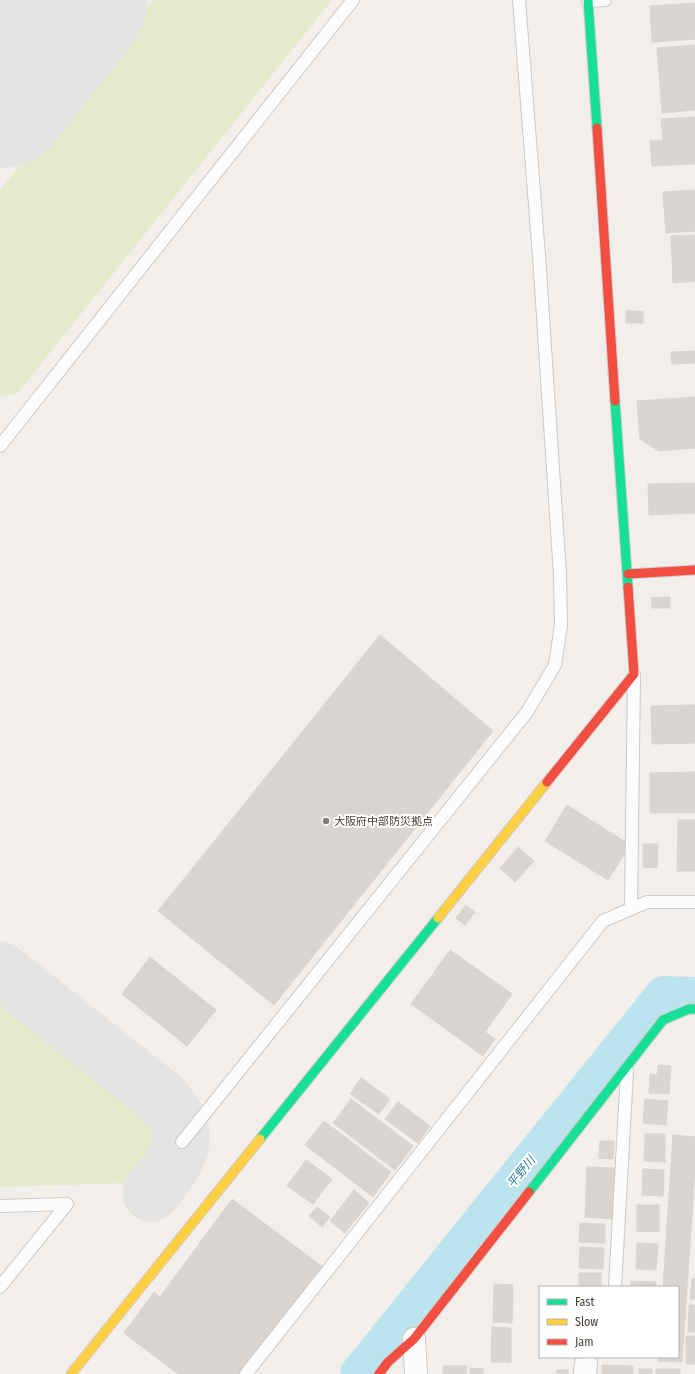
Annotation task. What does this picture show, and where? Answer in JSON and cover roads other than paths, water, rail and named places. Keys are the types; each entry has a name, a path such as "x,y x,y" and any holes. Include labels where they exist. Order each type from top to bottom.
{"street":[{"path":"71,1374 634,674 588,1"},
{"path":"628,574 695,570"},
{"path":"379,1374 388,1362 414,1339 663,1020 689,1009 695,1009"},
{"path":"414,1339 416,1374"}],"lane":[{"path":"0,446 353,0"},
{"path":"182,1142 527,712 555,665 561,625 560,575 539,256 519,0"},
{"path":"588,1 606,0"},
{"path":"631,908 634,674"},
{"path":"246,1374 603,921 647,902 695,902"},
{"path":"615,1286 627,1066"},
{"path":"0,1206 67,1204 0,1287"}],"waterway":[{"name":"平野川","path":"359,1374 664,995 695,996"}],"place":[{"name":"大阪府中部防災拠点","path":"326,821"}]}
